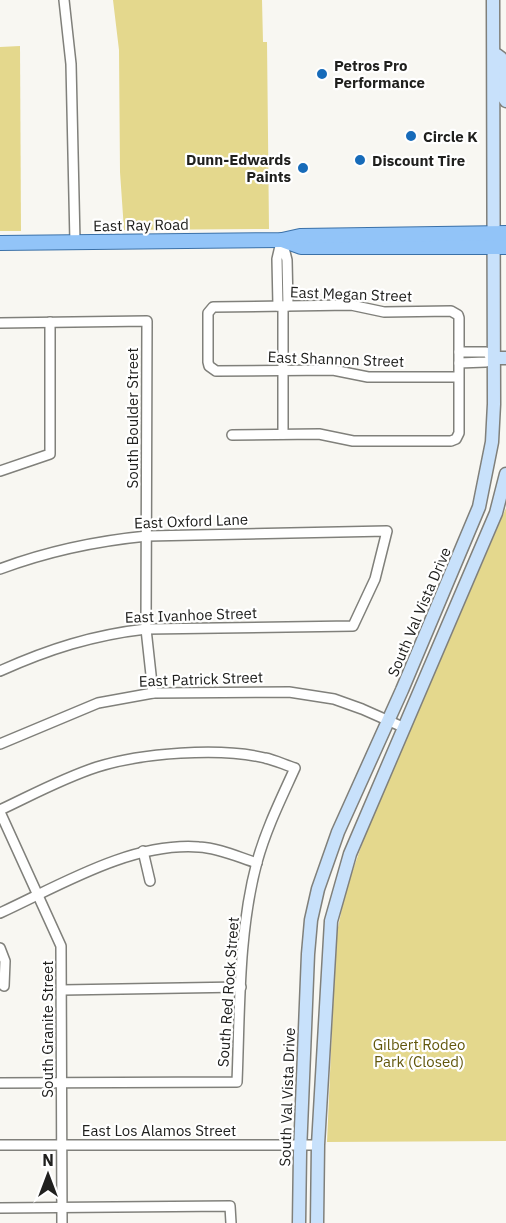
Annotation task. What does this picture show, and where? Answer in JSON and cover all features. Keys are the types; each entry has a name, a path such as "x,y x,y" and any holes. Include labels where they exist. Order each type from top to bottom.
{"main road":[{"name":"South Val Vista Drive","path":"299,1223 300,1144 311,920 318,889 338,832 462,549 478,507 489,465 500,358 500,240 494,0"},
{"path":"494,54 501,58 506,101"},
{"name":"East Ray Road","path":"0,243 282,240 300,236 500,240"},
{"path":"317,1223 318,1145 331,921 350,854 479,555 496,513 506,474"},
{"path":"462,549 479,555"},
{"path":"298,1202 307,1214 307,1223"}],"street":[{"path":"64,0 71,64 75,242"},
{"path":"282,240 287,260 283,306 283,434"},
{"name":"East Megan Street","path":"212,369 208,362 208,313 216,306 351,305 384,312 451,311 459,318 459,352"},
{"name":"South Boulder Street","path":"50,322 147,321 146,629 153,693"},
{"path":"0,323 50,322 50,454 0,471"},
{"path":"232,435 319,434 353,441 451,441 456,439 459,433 459,352 486,352 500,358"},
{"path":"459,363 486,363 500,358"},
{"name":"East Shannon Street","path":"212,369 333,370 368,376 459,377"},
{"name":"East Oxford Lane","path":"0,569 64,548 111,539 147,536 387,531 375,579 353,626"},
{"name":"East Ivanhoe Street","path":"0,671 72,642 114,633 146,629 353,626"},
{"name":"East Patrick Street","path":"0,744 98,703 153,693 289,692 334,699 405,728"},
{"name":"South Red Rock Street","path":"0,811 82,772 111,763 169,753 238,753 265,758 295,768 272,818 257,863 246,922 237,1082 62,1083"},
{"name":"South Granite Street","path":"0,811 61,946 62,1223"},
{"path":"0,913 119,858 143,851 177,846 202,847 257,863"},
{"path":"143,851 150,881"},
{"path":"0,948 5,961 4,986"},
{"path":"62,990 241,987"},
{"path":"0,1083 62,1083"},
{"name":"East Los Alamos Street","path":"0,1145 318,1145"},
{"path":"0,1208 230,1206 231,1223"}],"green space":[{"path":"113,0 262,0 263,42 267,42 269,229 124,230 120,172 119,50"},
{"path":"20,46 21,231 0,231 0,47"},
{"name":"Gilbert Rodeo Park (Closed)","path":"506,508 506,1141 327,1142 336,937 346,889 365,836"}],"place":[{"name":"Petros Pro Performance","path":"322,74"},
{"name":"Circle K","path":"411,136"},
{"name":"Discount Tire","path":"360,160"},
{"name":"Dunn-Edwards Paints","path":"303,168"}]}
